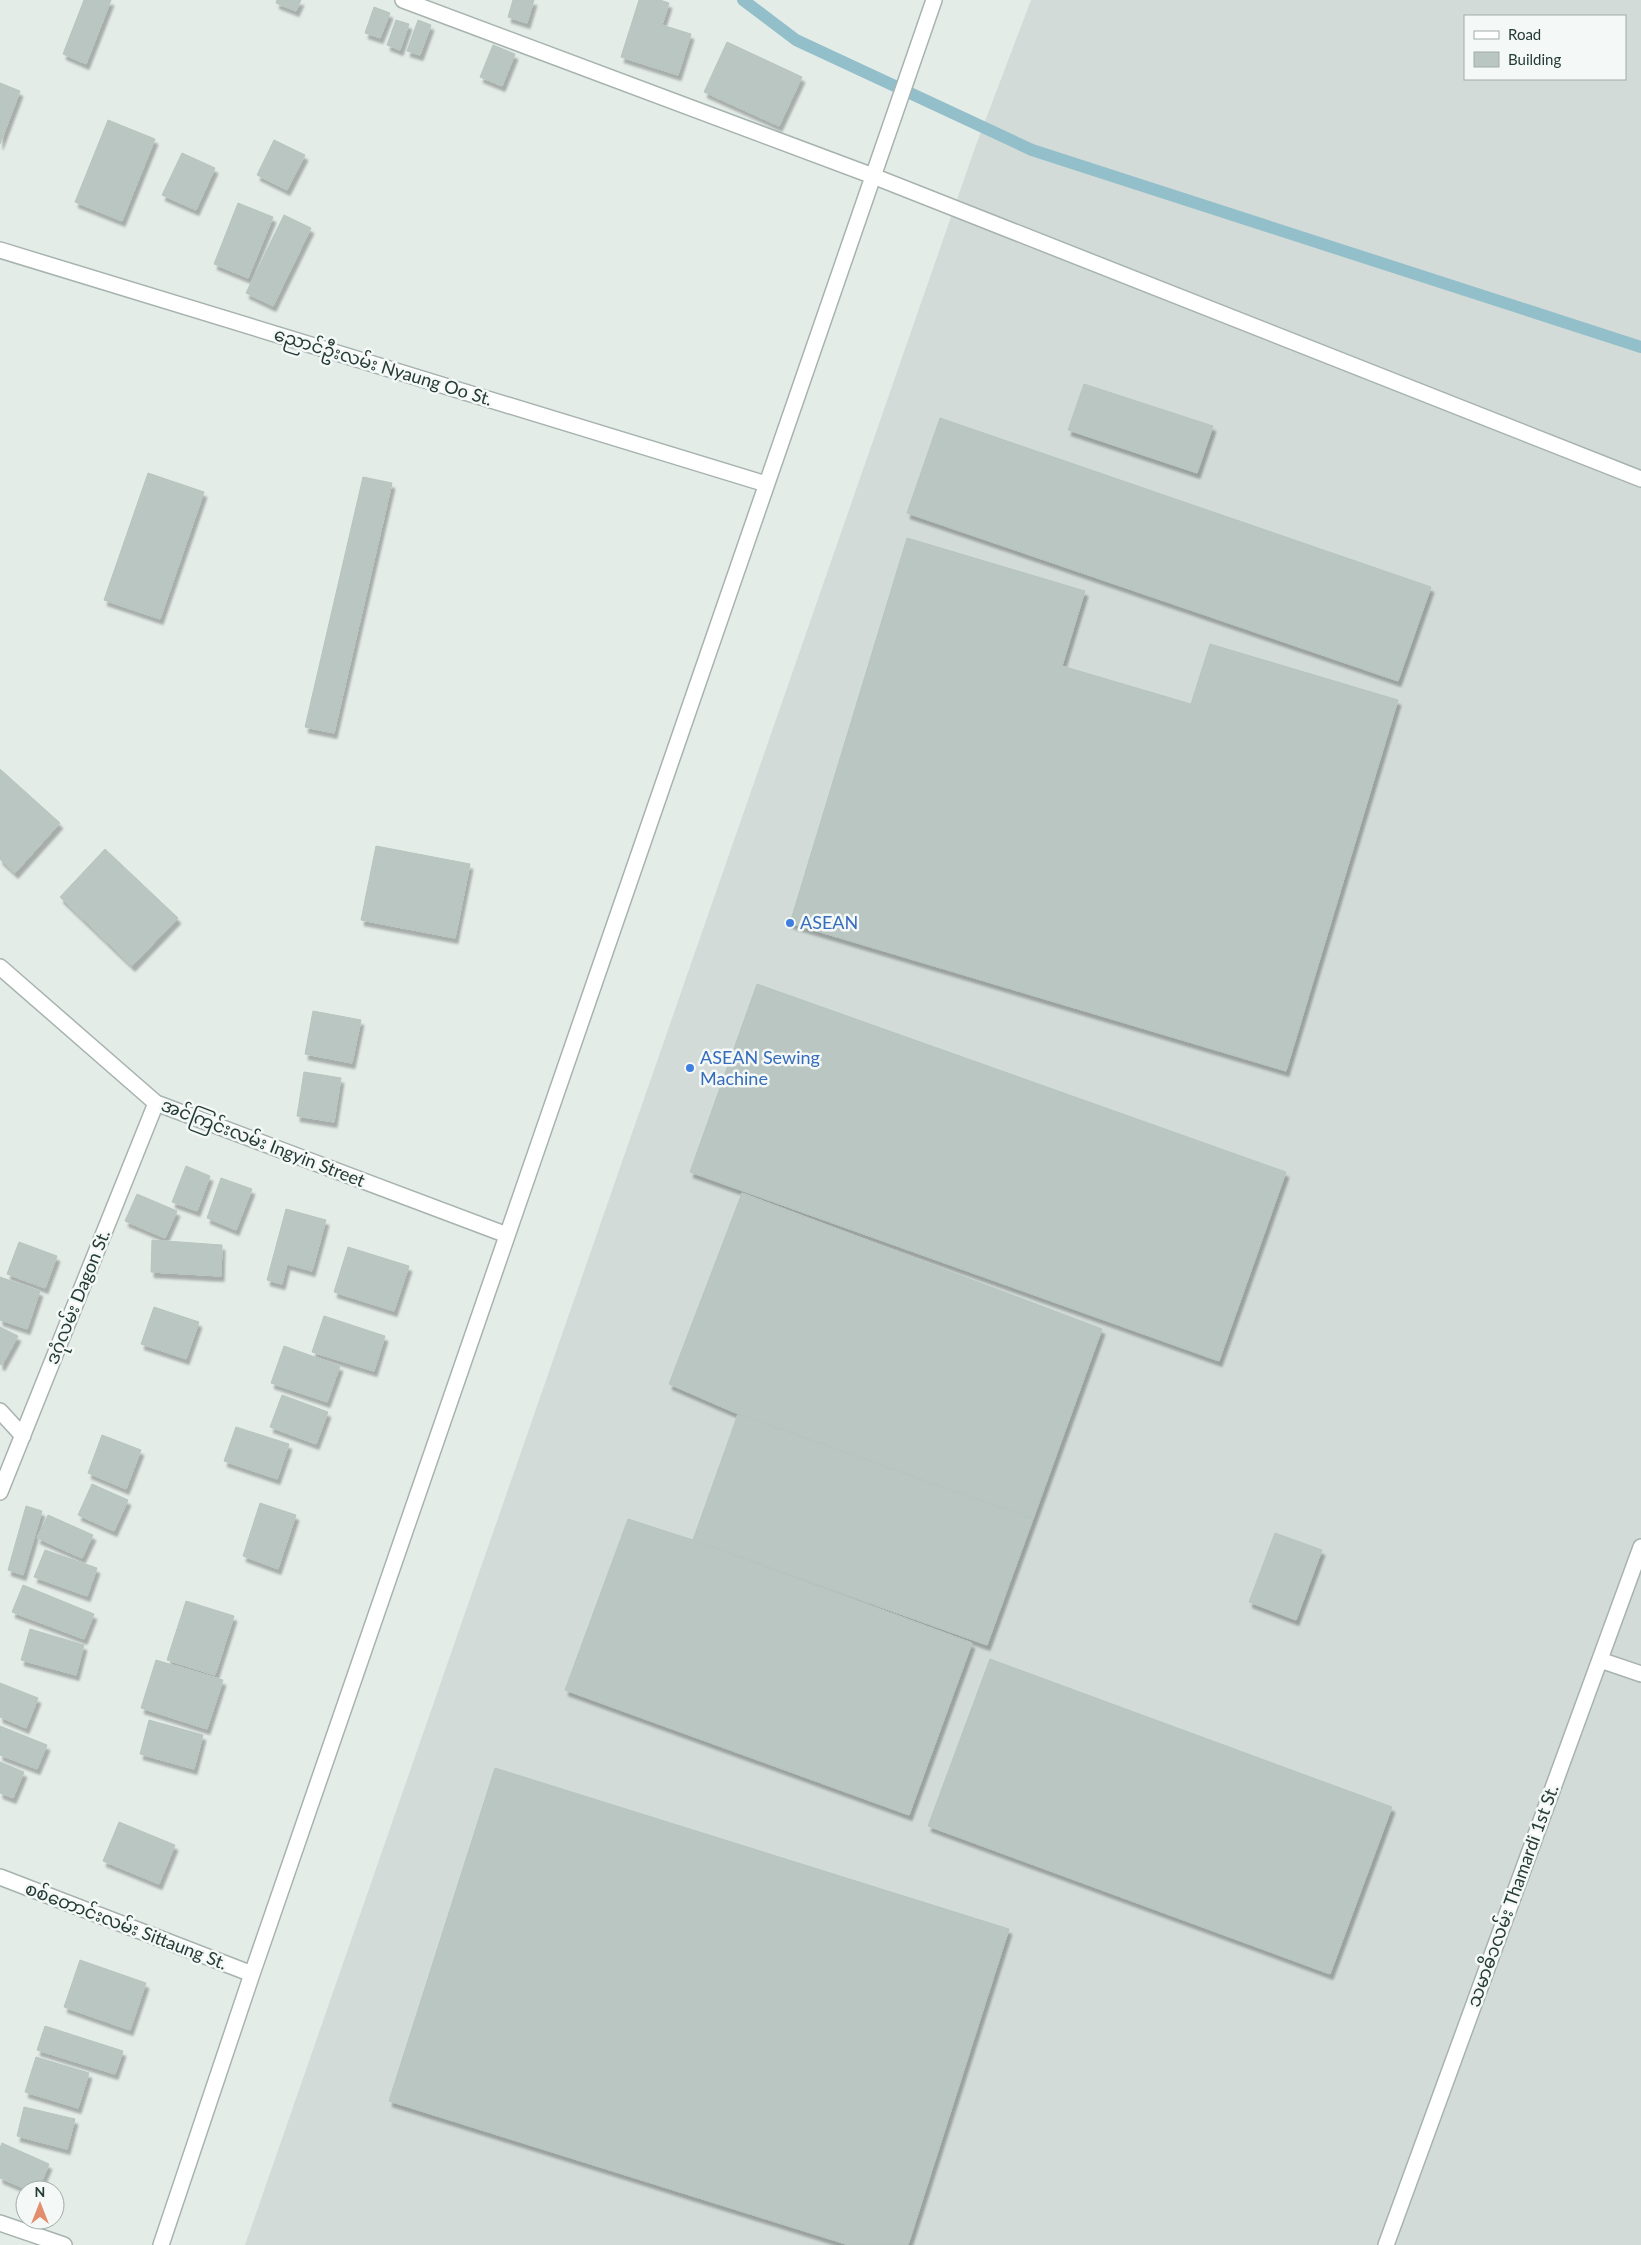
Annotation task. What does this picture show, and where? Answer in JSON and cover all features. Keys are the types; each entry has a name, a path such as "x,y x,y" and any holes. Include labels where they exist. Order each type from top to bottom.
{"street":[{"path":"403,0 873,176 1641,479"},
{"path":"161,2245 252,1974 934,0"},
{"name":"ညောင်ဦးလမ်း Nyaung Oo St.","path":"0,250 766,484"},
{"name":"အင်ကြင်းလမ်း Ingyin Street","path":"0,967 156,1103 507,1235"},
{"name":"ဒဂုံလမ်း Dagon St.","path":"0,1492 156,1103"},
{"path":"0,1412 22,1436"},
{"name":"သမာဓိ၁လမ်း Thamardi 1st St.","path":"1386,2245 1641,1547"},
{"path":"1600,1660 1641,1674"},
{"name":"စစ်တောင်းလမ်း Sittaung St.","path":"0,1877 252,1974"},
{"path":"0,2223 64,2245"}],"shaded area":[{"path":"1031,0 1641,0 1641,2245 245,2245 976,145"}],"building":[{"path":"84,0 111,0 86,64 63,54"},
{"path":"277,0 301,0 296,11 276,3"},
{"path":"513,0 534,0 527,23 508,17"},
{"path":"639,0 660,0 669,3 662,25 691,34 678,75 621,57"},
{"path":"374,7 390,13 380,38 365,33"},
{"path":"396,20 409,24 400,50 387,45"},
{"path":"418,20 431,25 420,55 407,51"},
{"path":"727,42 802,77 779,126 704,92"},
{"path":"493,45 515,54 502,86 480,77"},
{"path":"0,83 20,91 0,144"},
{"path":"108,120 155,139 122,221 75,202"},
{"path":"274,140 305,155 287,190 257,175"},
{"path":"182,153 215,168 196,210 162,195"},
{"path":"238,203 273,217 248,278 214,264"},
{"path":"284,215 311,228 273,306 246,293"},
{"path":"1084,384 1213,426 1197,473 1068,430"},
{"path":"940,418 1431,587 1398,681 907,513"},
{"path":"148,473 204,492 160,619 104,600"},
{"path":"363,477 392,483 334,733 305,727"},
{"path":"907,538 1085,591 1062,666 1191,704 1210,644 1398,700 1286,1071 790,923"},
{"path":"0,769 60,823 15,873 0,859"},
{"path":"376,846 470,864 455,938 361,920"},
{"path":"105,849 178,918 132,966 60,897"},
{"path":"757,984 1286,1172 1219,1361 690,1172"},
{"path":"313,1011 361,1020 352,1063 305,1054"},
{"path":"304,1072 341,1078 334,1122 297,1116"},
{"path":"186,1166 210,1176 197,1211 172,1202"},
{"path":"221,1178 252,1189 236,1230 207,1218"},
{"path":"742,1193 1102,1329 1033,1519 738,1414 669,1384"},
{"path":"137,1194 177,1211 165,1238 125,1221"},
{"path":"286,1209 326,1220 312,1271 287,1264 282,1284 267,1280"},
{"path":"152,1240 222,1245 221,1276 151,1272"},
{"path":"19,1242 57,1256 45,1288 7,1274"},
{"path":"348,1247 409,1266 394,1311 334,1292"},
{"path":"0,1277 40,1291 27,1329 0,1320"},
{"path":"154,1307 199,1322 186,1359 141,1344"},
{"path":"324,1316 385,1336 374,1371 312,1352"},
{"path":"0,1327 18,1336 2,1365 0,1364"},
{"path":"284,1346 340,1366 327,1402 271,1383"},
{"path":"282,1395 328,1412 316,1444 270,1427"},
{"path":"738,1414 1033,1519 987,1645 693,1540"},
{"path":"236,1427 289,1444 277,1479 224,1461"},
{"path":"102,1435 141,1450 126,1489 88,1473"},
{"path":"92,1484 128,1500 114,1531 78,1515"},
{"path":"260,1503 296,1515 278,1569 243,1556"},
{"path":"26,1506 42,1511 23,1575 8,1570"},
{"path":"48,1515 93,1535 82,1558 37,1538"},
{"path":"628,1519 693,1540 972,1643 909,1815 565,1690"},
{"path":"1275,1533 1322,1550 1296,1620 1249,1602"},
{"path":"45,1550 97,1568 87,1596 34,1577"},
{"path":"23,1585 94,1614 84,1639 12,1612"},
{"path":"186,1601 234,1616 215,1675 167,1660"},
{"path":"30,1629 84,1645 76,1675 21,1660"},
{"path":"990,1659 1392,1807 1330,1974 928,1826"},
{"path":"156,1660 223,1680 207,1729 141,1708"},
{"path":"0,1683 38,1698 26,1728 0,1717"},
{"path":"149,1720 203,1735 194,1769 140,1754"},
{"path":"0,1726 47,1745 37,1769 0,1755"},
{"path":"0,1762 24,1772 13,1798 0,1793"},
{"path":"495,1768 1009,1929 908,2245 849,2245 389,2101"},
{"path":"119,1822 175,1845 159,1884 103,1861"},
{"path":"80,1960 146,1983 130,2030 64,2007"},
{"path":"45,2026 123,2051 115,2074 37,2050"},
{"path":"36,2057 89,2073 78,2108 25,2092"},
{"path":"24,2107 75,2119 67,2149 17,2136"},
{"path":"2,2143 49,2164 42,2180 15,2180 15,2184 0,2178 0,2148"}],"waterway":[{"path":"743,0 796,40 1032,150 1641,347"}],"place":[{"name":"ASEAN","path":"790,923"},
{"name":"ASEAN Sewing Machine","path":"690,1068"}]}
